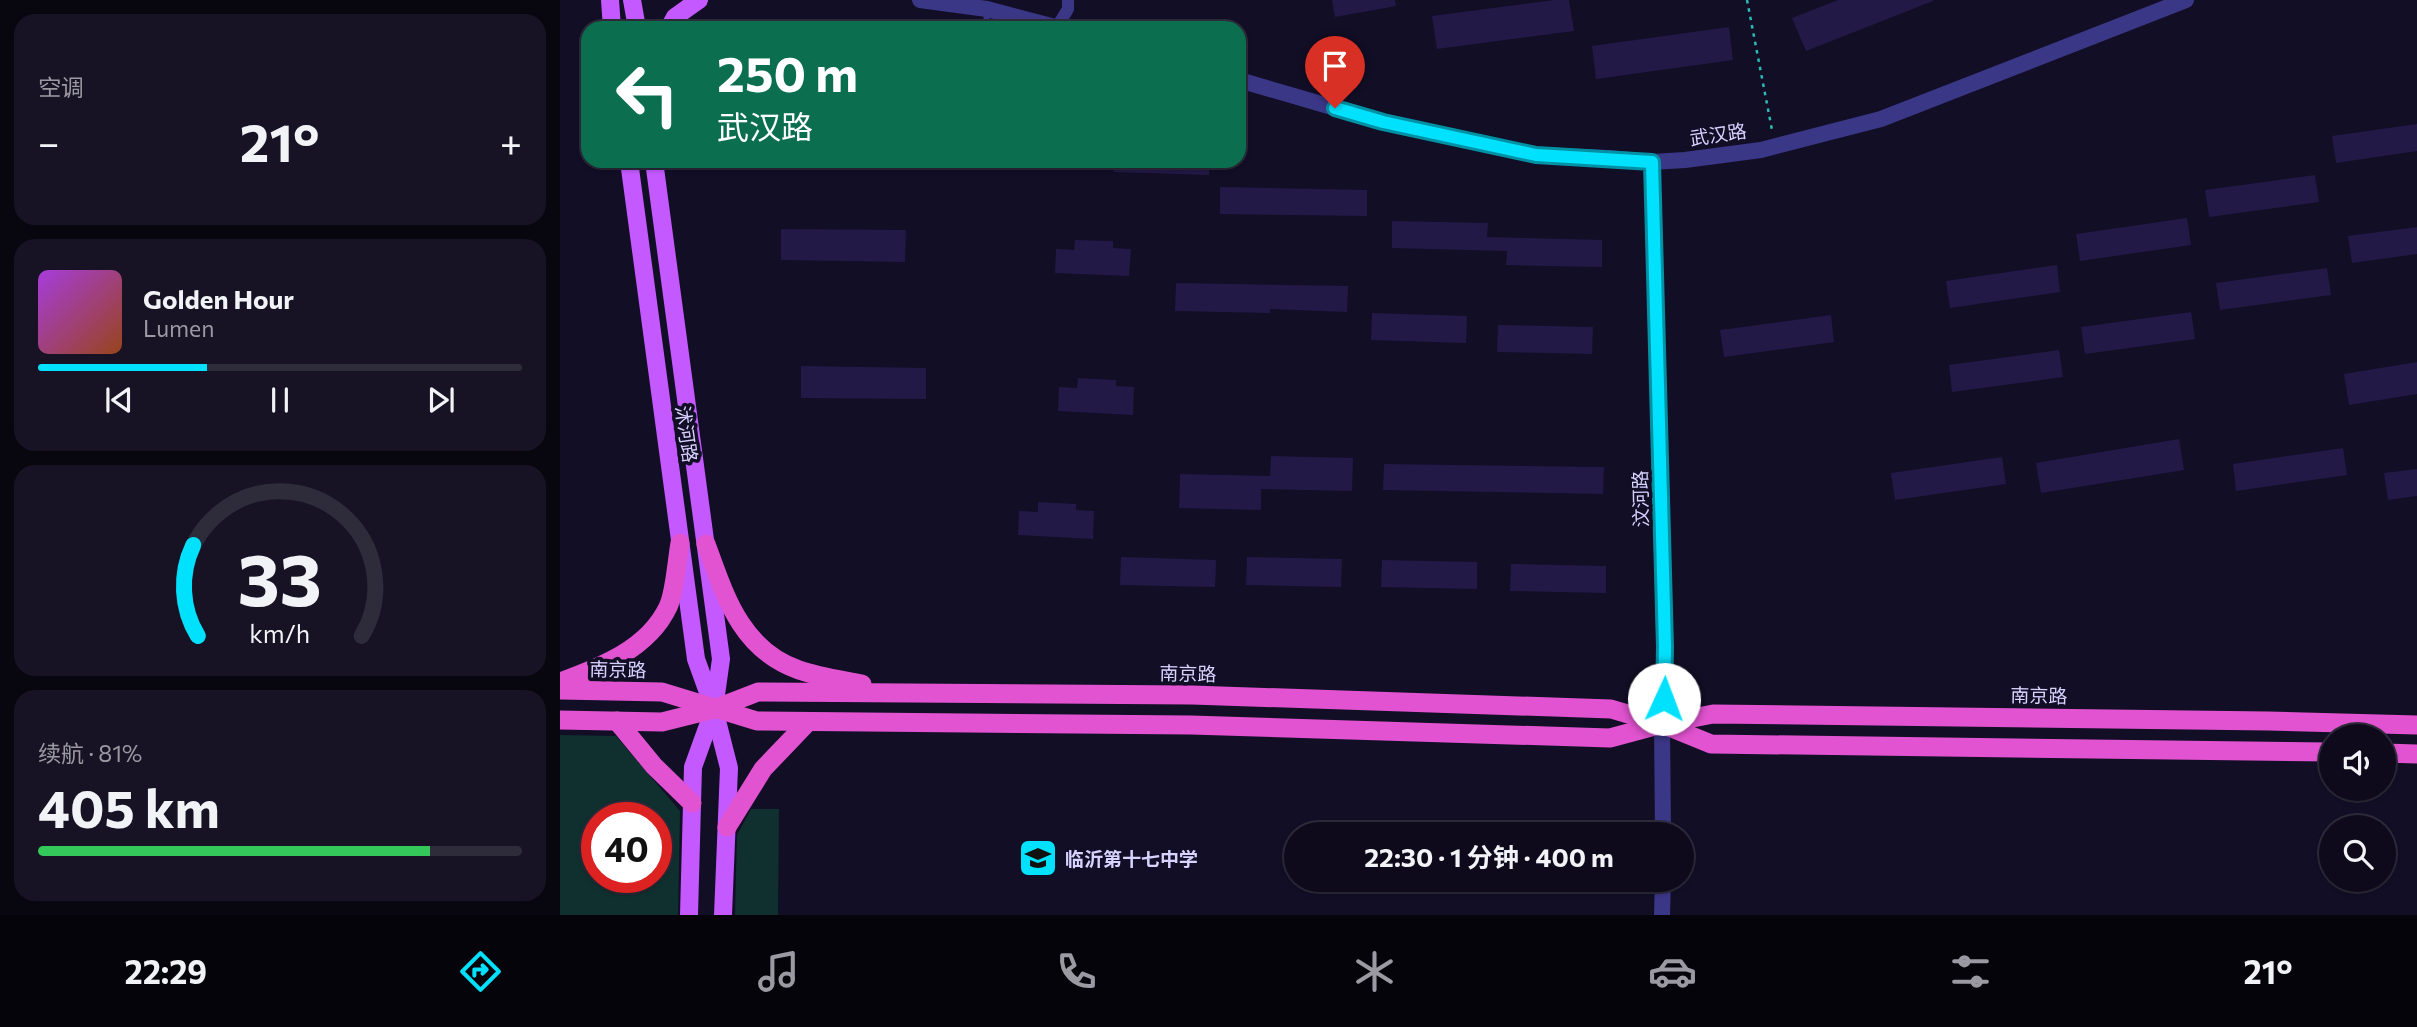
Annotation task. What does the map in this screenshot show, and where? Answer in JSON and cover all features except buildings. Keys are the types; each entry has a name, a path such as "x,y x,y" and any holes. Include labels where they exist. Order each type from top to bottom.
{"highway":[{"path":"560,682 603,666 644,640 669,606 680,543"},
{"path":"706,544 737,620 764,652 798,670 901,693"},
{"name":"南京路","path":"560,691 662,692 757,722 1192,724 1610,738 1713,714 2268,720 2417,725"},
{"name":"南京路","path":"560,720 662,722 714,709 758,692 1192,695 1611,709 1662,724 1712,744 2319,752"},
{"path":"617,721 654,766 692,803"},
{"path":"727,827 763,769 808,722"},
{"path":"2396,753 2417,754"}],"main road":[{"path":"610,0 612,21"},
{"path":"632,0 636,21"},
{"path":"673,21 699,0"},
{"name":"沭河路","path":"630,168 696,659 714,709 729,768 723,915"},
{"name":"沭河路","path":"655,168 721,659 714,709 693,767 689,915"}],"street":[{"path":"920,0 987,9 1032,21"},
{"path":"1062,21 1069,0"},
{"name":"武汉路","path":"1246,82 1383,122 1536,155 1652,162 1685,160 1761,150 1881,119 2186,0"},
{"name":"汶河路","path":"1652,162 1665,674 1662,724 1663,822"},
{"path":"1662,915 1663,892"}],"lane":[{"path":"986,21 987,9"}],"path":[{"path":"1747,0 1772,130"}],"green space":[{"path":"560,735 616,736 680,811 678,915 560,915"},
{"path":"751,809 779,809 778,915 735,915 737,835"}],"place":[{"name":"临沂第十七中学","path":"1038,858"}],"route":[{"path":"1335,108 1383,122 1536,155 1652,162 1665,647 1664,699"}]}
